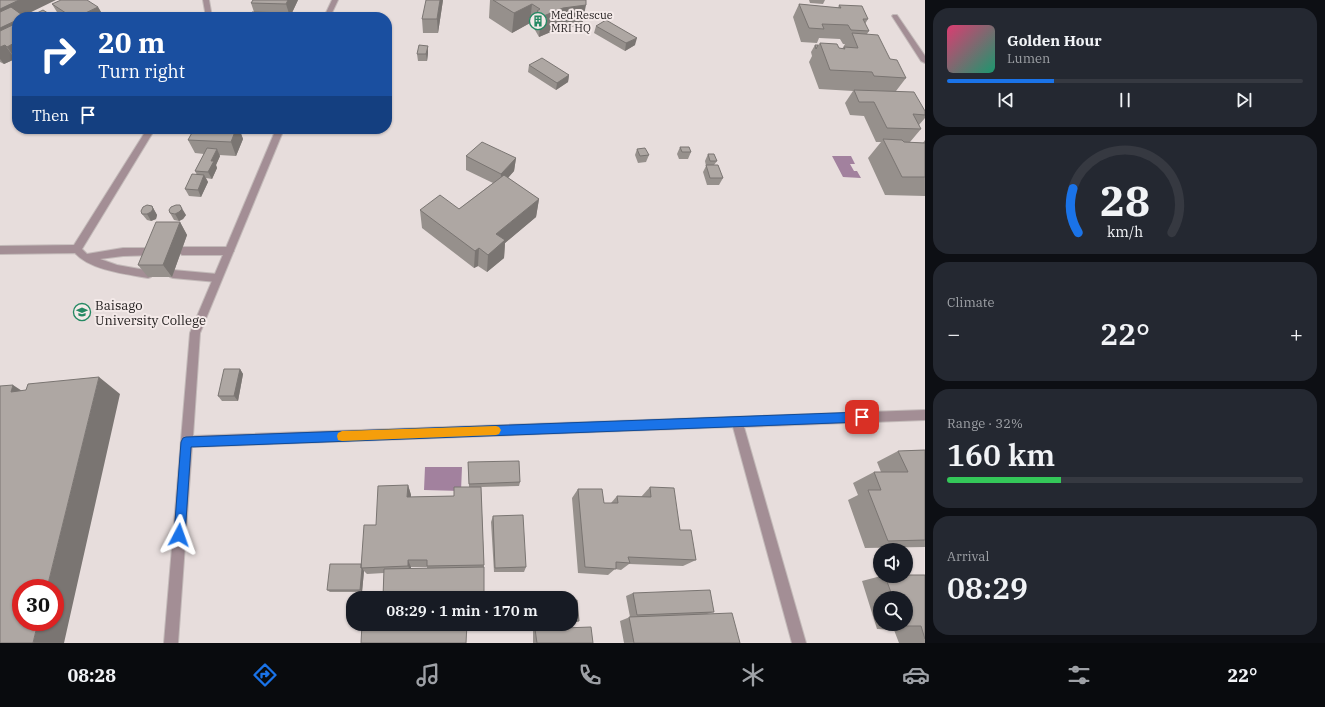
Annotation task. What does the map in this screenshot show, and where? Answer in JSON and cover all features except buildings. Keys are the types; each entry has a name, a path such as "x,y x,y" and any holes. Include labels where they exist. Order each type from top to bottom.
{"street":[{"path":"206,0 208,12"},
{"path":"329,12 334,0"},
{"path":"895,16 925,61"},
{"path":"77,249 148,134"},
{"path":"171,643 195,334 278,134"},
{"path":"0,250 77,249 85,258 117,269 148,274"},
{"path":"85,258 123,252 158,251"},
{"path":"182,251 229,251"},
{"path":"173,274 217,278"},
{"path":"186,442 925,415"},
{"path":"737,422 799,643"}],"shaded area":[{"path":"832,156 851,156 855,164 850,164 861,178 843,177"},
{"path":"425,467 462,467 461,491 424,490"}],"slow traffic":[{"path":"342,436 496,430"}],"place":[{"name":"Med Rescue MRI HQ","path":"538,21"},
{"name":"Baisago University College","path":"82,312"}],"route":[{"path":"179,535 186,442 862,417"}]}
